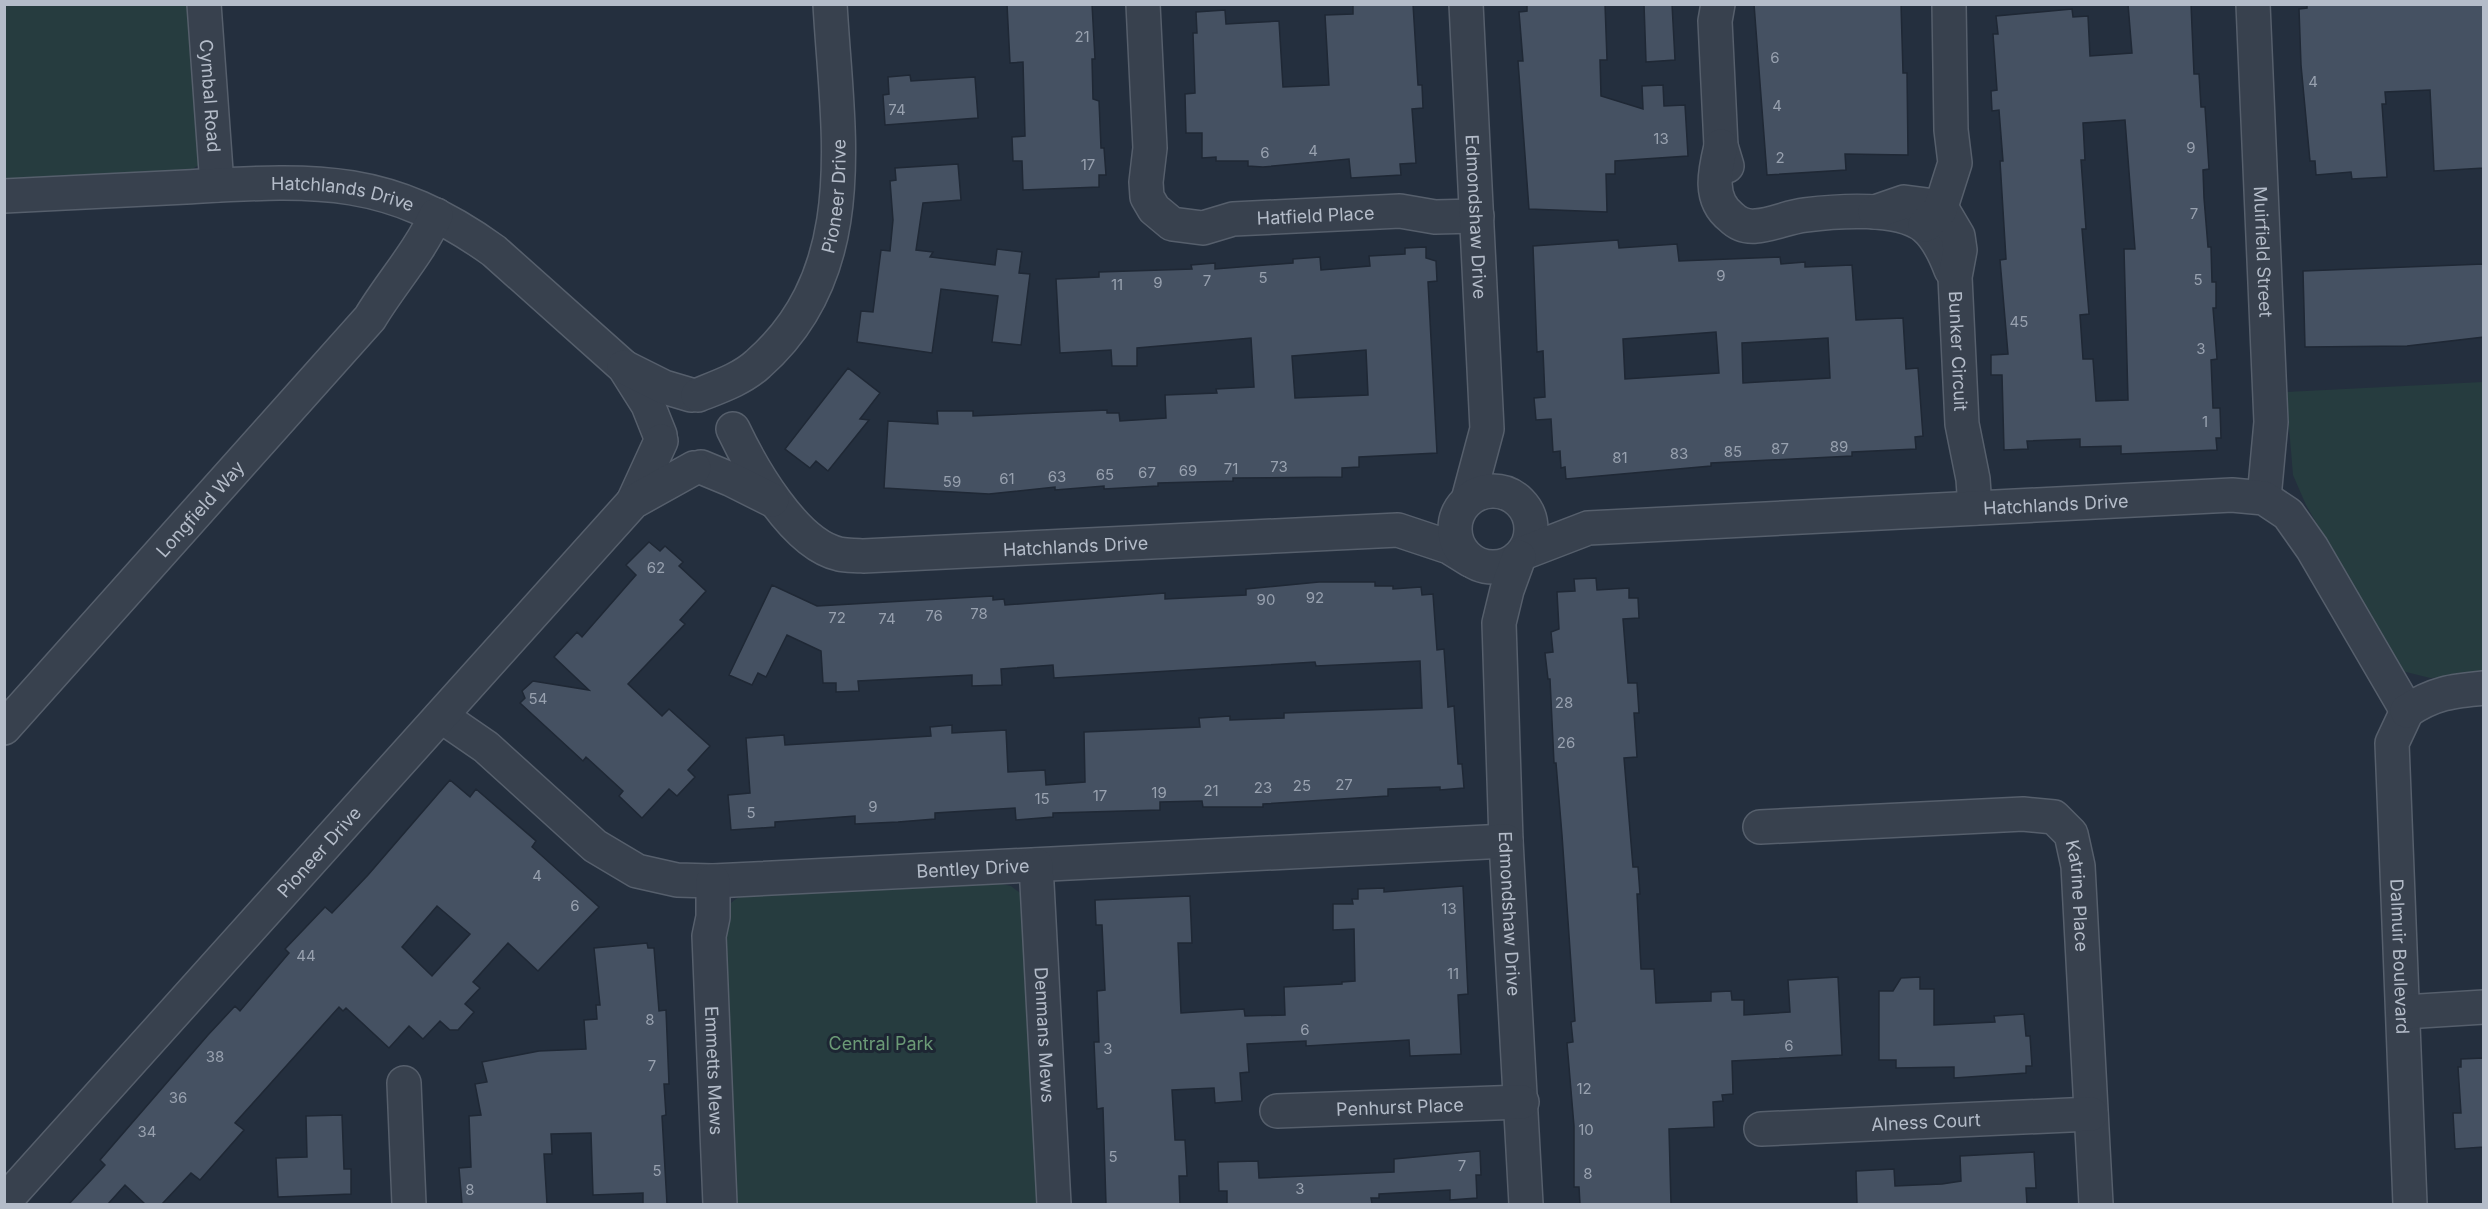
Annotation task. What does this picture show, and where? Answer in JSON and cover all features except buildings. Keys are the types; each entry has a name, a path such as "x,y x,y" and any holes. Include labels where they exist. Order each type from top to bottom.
{"street":[{"name":"Cymbal Road","path":"204,4 217,185"},
{"name":"Pioneer Drive","path":"732,424 758,365 801,313 815,289 834,233 838,162 830,4"},
{"name":"Hatfield Place","path":"1143,4 1150,148 1163,182 1177,201 1187,208 1233,219 1400,211 1434,202 1477,206"},
{"name":"Edmondshaw Drive","path":"1466,4 1487,429 1513,497"},
{"name":"Muirfield Street","path":"2253,4 2271,422 2264,498"},
{"path":"1713,10 1721,146 1736,190 1745,201 1760,208 1804,215 1875,212 1906,218 1931,213 1955,163 1951,130 1946,8"},
{"name":"Hatchlands Drive","path":"4,196 317,182 382,194 427,211 494,251 624,367 664,387 694,395"},
{"name":"Longfield Way","path":"4,728 370,318 390,285 414,256 427,211"},
{"name":"Bunker Circuit","path":"1931,213 1958,236 1960,250 1954,277 1962,424 1973,479 1966,509"},
{"name":"Pioneer Drive","path":"694,395 729,382 758,365"},
{"name":"Hatchlands Drive","path":"624,367 648,405 661,438"},
{"path":"694,395 715,400 722,406 732,424 732,440 721,458 698,467 677,462 665,449 661,438 664,413 681,398 694,395"},
{"name":"Hatchlands Drive","path":"732,424 746,458 773,501 819,546 838,554 863,556 1398,530 1466,503"},
{"name":"Edmondshaw Drive","path":"1466,503 1487,429"},
{"name":"Pioneer Drive","path":"4,1202 633,502 661,438"},
{"name":"Hatchlands Drive","path":"698,467 730,479 773,501"},
{"name":"Pioneer Drive","path":"633,502 698,467"},
{"path":"1488,492 1513,497 1530,519 1531,530 1521,555 1497,567 1472,561 1456,540 1455,528 1466,503 1488,492"},
{"name":"Hatchlands Drive","path":"1521,555 1588,528 2232,495 2264,498 2288,514 2312,548 2407,711"},
{"name":"Hatchlands Drive","path":"1513,497 1588,528"},
{"name":"Hatchlands Drive","path":"1398,530 1449,547 1472,561"},
{"name":"Edmondshaw Drive","path":"1521,555 1507,590 1499,624 1506,841 1526,1204"},
{"name":"Edmondshaw Drive","path":"1472,561 1499,624"},
{"path":"2407,711 2428,697 2452,691 2484,688"},
{"name":"Bentley Drive","path":"447,710 595,846 637,871 705,881 1506,841"},
{"name":"Dalmuir Boulevard","path":"2407,711 2392,742 2410,1204"},
{"name":"Katrine Place","path":"1760,827 2023,814 2054,817 2071,834 2078,866 2096,1204"},
{"name":"Denmans Mews","path":"1036,865 1054,1204"},
{"name":"Emmetts Mews","path":"705,881 703,918 709,936 720,1204"},
{"path":"2404,1012 2484,1007"},
{"path":"404,1083 408,1204"},
{"name":"Penhurst Place","path":"1277,1111 1522,1102"},
{"name":"Alness Court","path":"1761,1129 2091,1114"}],"green space":[{"path":"4,5 192,5 203,151 199,165 184,174 5,183"},
{"path":"2483,382 2483,675 2430,678 2402,671 2306,505 2293,475 2286,392"},
{"name":"Central Park","path":"997,883 1011,886 1024,896 1040,1204 735,1204 721,920 729,906 736,899 751,892"}]}
